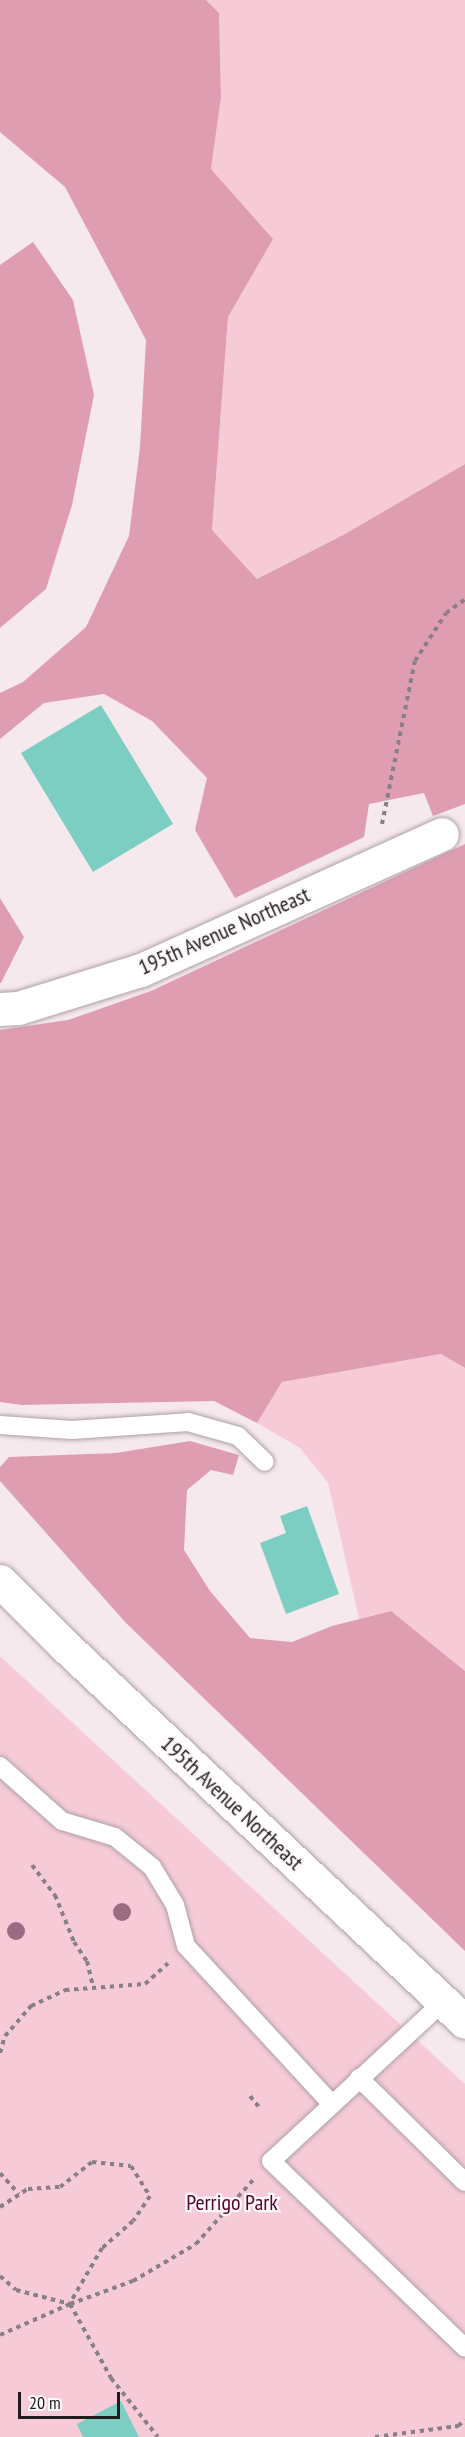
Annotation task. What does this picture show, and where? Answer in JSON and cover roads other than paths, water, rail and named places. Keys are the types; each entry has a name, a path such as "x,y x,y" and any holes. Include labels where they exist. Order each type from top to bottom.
{"street":[{"name":"195th Avenue Northeast","path":"0,1010 18,1008 141,970 442,834"},
{"name":"195th Avenue Northeast","path":"0,1581 64,1645 454,2012"}],"lane":[{"path":"0,1425 72,1430 188,1422 238,1436 266,1462"},
{"path":"0,1766 62,1821 115,1837 152,1867 175,1905 186,1947 331,2103"},
{"path":"454,2012 359,2078 271,2160 465,2348"},
{"path":"359,2078 465,2182"}],"park label":[{"name":"Perrigo Park","path":"232,2203"}]}
